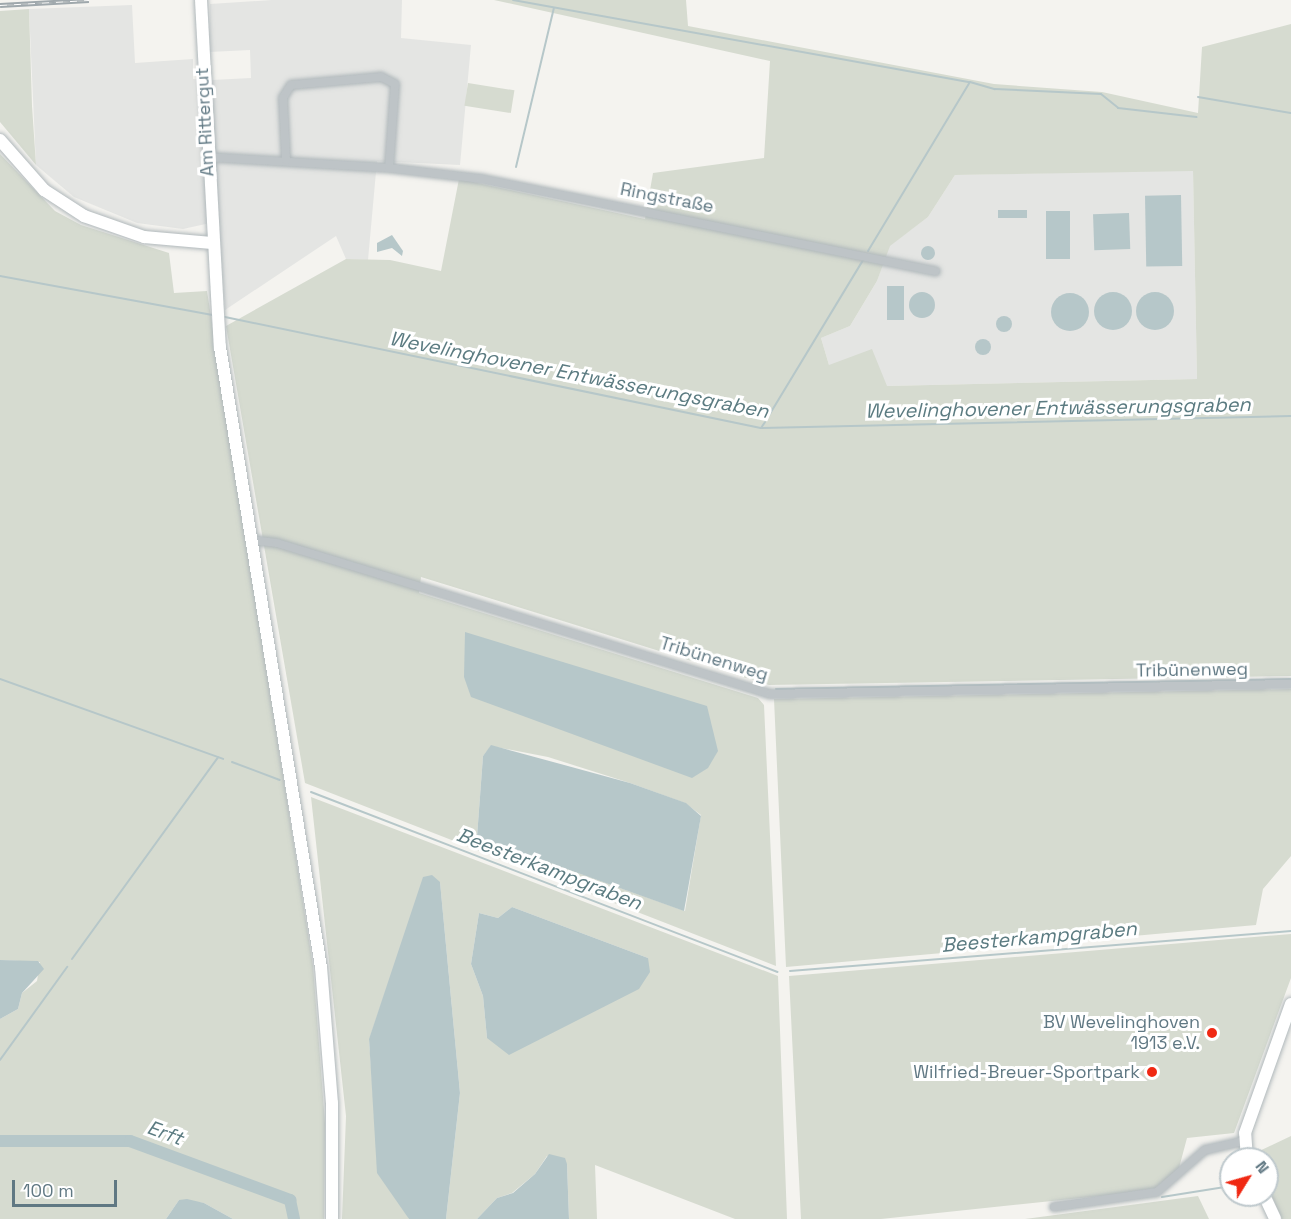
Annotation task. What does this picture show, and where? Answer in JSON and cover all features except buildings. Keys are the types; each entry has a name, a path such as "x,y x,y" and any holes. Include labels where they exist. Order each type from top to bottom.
{"street":[{"name":"Am Rittergut","path":"201,0 207,157 221,357 324,993 333,1114 332,1219"},
{"path":"286,160 283,98 288,87 384,77 398,94 389,168"},
{"path":"0,140 44,190 84,216 144,237 212,243"},
{"name":"Ringstraße","path":"207,157 389,168 482,179 936,271"},
{"name":"Tribünenweg","path":"252,540 277,543 770,694 1291,684"},
{"path":"1244,1147 1243,1141 1291,1004"},
{"path":"1054,1207 1158,1192 1208,1148 1243,1141"}],"shaded area":[{"path":"272,0 402,0 401,38 471,45 460,165 377,161 368,260 346,259 336,236 225,310 219,221 183,229 137,223 74,197 36,165 29,9 132,5 135,63 193,59 193,79 212,80 251,78 250,50 209,52 210,4"},
{"path":"494,0 686,0 688,26 994,84 1102,92 1198,113 1202,47 1291,24 1291,676 769,685 421,577 419,593 758,698 764,705 776,966 305,783 226,326 346,259 390,260 441,271 459,179 645,219 653,173 764,158 770,61","holes":["1193,171 1197,379 887,386 872,349 829,365 821,338 850,326 877,281 890,246 928,217 955,175","491,746 548,757 630,783 685,803 701,815 685,911 477,837 483,756"]},
{"path":"29,9 36,165 0,122 0,11"},
{"path":"468,83 514,90 511,113 464,106"},
{"path":"0,154 55,211 81,225 169,253 174,293 207,291 313,966 325,1123 324,1219 233,1219 204,1203 179,1200 166,1219 0,1219 0,1019 18,1009 22,993 37,981 40,962 0,960"},
{"path":"1193,170 1197,379 886,386 829,365 821,338 850,326 877,281 889,246 928,217 955,175"},
{"path":"1181,195 1182,266 1146,267 1145,196"},
{"path":"998,210 1027,210 1027,218 998,218"},
{"path":"1046,211 1070,211 1070,259 1046,259"},
{"path":"1129,213 1130,249 1094,250 1093,214"},
{"path":"392,235 403,251 402,256 392,248 377,252 377,243"},
{"path":"928,246 933,248 935,253 933,258 928,260 923,258 921,253 923,248"},
{"path":"887,286 904,286 904,320 887,320"},
{"path":"922,292 931,296 935,305 931,314 922,318 913,314 909,305 913,296"},
{"path":"1113,292 1126,298 1132,311 1126,324 1113,330 1100,324 1094,311 1100,298"},
{"path":"1155,292 1168,298 1174,311 1168,324 1155,330 1142,324 1136,311 1142,298"},
{"path":"1070,293 1083,299 1089,312 1083,325 1070,331 1057,325 1051,312 1057,299"},
{"path":"1001,316 1007,316 1012,324 1010,330 1001,332 996,327 996,321"},
{"path":"983,339 989,341 991,347 989,353 983,355 977,353 975,347 977,341"},
{"path":"465,632 707,706 718,751 708,768 692,778 471,697 464,677"},
{"path":"1291,689 1291,856 1263,889 1256,925 786,967 774,699"},
{"path":"491,745 630,783 686,803 701,816 684,911 477,837 483,756"},
{"path":"311,797 778,976 787,1219 735,1219 595,1165 597,1219 569,1219 567,1164 547,1156 535,1174 512,1193 497,1198 477,1219 446,1219 460,1093 440,882 389,981 369,1040 373,1094 409,1219 342,1219 346,1116","holes":["512,907 648,958 487,1038 483,996 471,964 479,913 498,918"]},
{"path":"432,875 440,882 460,1093 446,1219 409,1219 377,1173 369,1039 423,877"},
{"path":"512,907 648,958 650,972 639,989 509,1055 487,1038 483,996 471,964 479,913 498,918"},
{"path":"1291,934 1291,978 1234,1133 1187,1138 1179,1168 1157,1190 881,1219 801,1219 789,976"},
{"path":"0,960 38,961 44,969 22,993 18,1009 0,1019"},
{"path":"1291,1136 1291,1219 1282,1219 1277,1207 1279,1207 1279,1147 1268,1147"},
{"path":"549,1154 565,1158 567,1164 569,1219 477,1219 497,1198 513,1193 535,1174"},
{"path":"1198,1196 1209,1219 1025,1219"},
{"path":"187,1199 204,1203 233,1219 166,1219 179,1200"}],"waterway":[{"path":"513,0 970,82"},
{"path":"516,167 554,8"},
{"path":"868,251 970,82 995,89 1101,94 1118,108 1196,117"},
{"path":"1198,97 1291,113"},
{"path":"768,417 863,260"},
{"name":"Wevelinghovener Entwässerungsgraben","path":"0,276 212,315"},
{"name":"Wevelinghovener Entwässerungsgraben","path":"225,317 761,428 1291,416"},
{"name":"Wevelinghovener Entwässerungsgraben","path":"761,428 765,422"},
{"name":"Beesterkampgraben","path":"0,679 223,759"},
{"path":"776,689 1291,679"},
{"path":"72,959 218,757"},
{"name":"Beesterkampgraben","path":"232,762 280,780"},
{"name":"Beesterkampgraben","path":"311,792 777,972"},
{"name":"Beesterkampgraben","path":"790,971 1291,931"},
{"path":"0,1060 67,967"},
{"name":"Erft","path":"0,1141 130,1141 290,1200 294,1219"},
{"path":"1162,1197 1219,1188"}],"railway":[{"path":"0,5 89,0"}],"place":[{"name":"BV Wevelinghoven 1913 e.V.","path":"1212,1033"},
{"name":"Wilfried-Breuer-Sportpark","path":"1152,1072"}]}
